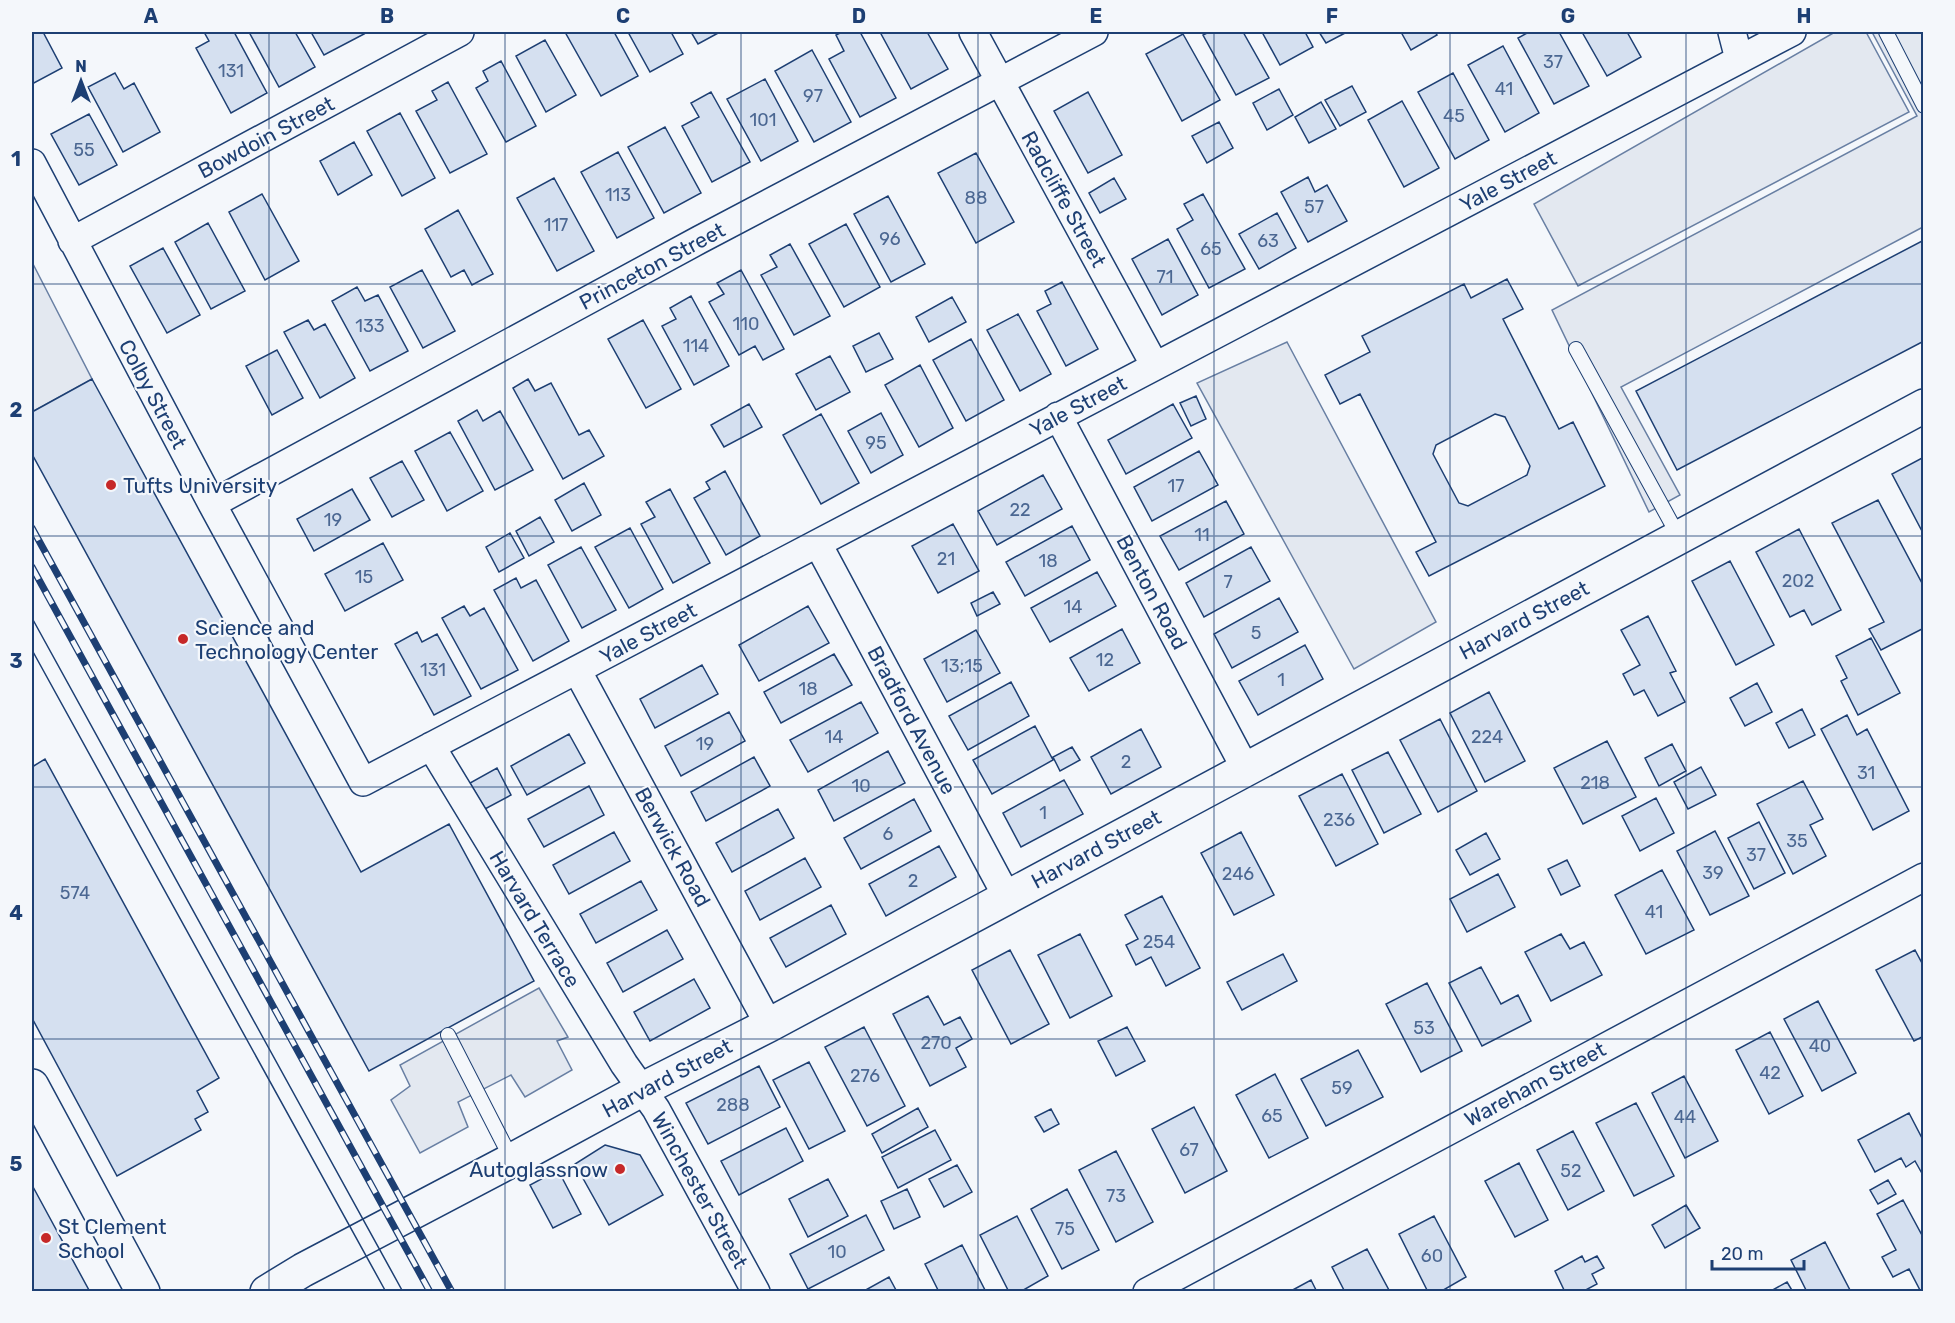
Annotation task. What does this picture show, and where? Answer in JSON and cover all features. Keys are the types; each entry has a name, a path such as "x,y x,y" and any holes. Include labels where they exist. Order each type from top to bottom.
{"main road":[{"name":"Harvard Street","path":"267,1292 303,1270 512,1161 643,1089 769,1025 1923,406"},
{"path":"32,1086 143,1292"}],"street":[{"name":"Bowdoin Street","path":"72,241 460,32"},
{"name":"Radcliffe Street","path":"973,32 1155,366"},
{"name":"Princeton Street","path":"212,504 699,240 1094,32"},
{"path":"1732,32 1739,59"},
{"name":"Yale Street","path":"363,782 1792,32"},
{"name":"Colby Street","path":"32,163 212,504 363,782"},
{"name":"Benton Road","path":"1059,416 1245,768"},
{"name":"Bradford Avenue","path":"818,544 1007,897"},
{"name":"Berwick Road","path":"576,670 769,1025"},
{"name":"Harvard Terrace","path":"430,746 618,1054 643,1089"},
{"name":"Wareham Street","path":"1147,1292 1923,878"},
{"name":"Winchester Street","path":"643,1089 756,1292"}],"lane":[{"path":"1886,32 1923,106"},
{"path":"1576,349 1679,537"},
{"path":"448,1035 512,1161"}],"shaded area":[{"path":"1835,32 1866,32 1909,112 1578,286 1534,204"},
{"path":"1872,32 1922,32 1924,35 1923,227 1621,387 1680,495 1649,512 1552,310 1917,116"},
{"path":"32,262 92,379 32,412"},
{"path":"1287,342 1436,622 1354,669 1197,383"},
{"path":"539,988 568,1037 557,1041 572,1070 525,1097 511,1075 458,1102 468,1127 420,1153 391,1100 410,1086 400,1065"}],"building":[{"path":"32,32 43,32 62,68 32,84"},
{"path":"204,32 234,32 267,93 231,113 196,48 209,41"},
{"path":"249,32 295,32 315,67 279,87"},
{"path":"311,32 362,32 364,34 324,55"},
{"path":"565,32 614,32 638,76 601,96"},
{"path":"628,32 671,32 683,54 650,72"},
{"path":"691,32 720,32 698,44"},
{"path":"842,32 860,32 896,98 860,117 829,59 844,51 836,35"},
{"path":"880,32 927,32 948,69 911,89"},
{"path":"1209,32 1243,32 1269,78 1236,95 1203,35"},
{"path":"1262,32 1305,32 1313,47 1280,65"},
{"path":"1319,32 1347,32 1326,43"},
{"path":"1401,32 1435,32 1437,35 1411,50"},
{"path":"1529,32 1559,32 1589,86 1554,104 1518,38"},
{"path":"1582,32 1627,32 1641,57 1607,76"},
{"path":"1183,34 1220,100 1182,121 1146,54"},
{"path":"545,40 576,95 546,112 516,56"},
{"path":"1503,46 1539,113 1505,132 1468,65"},
{"path":"812,50 851,122 814,142 775,71"},
{"path":"501,61 536,126 506,142 476,88 488,81 483,71"},
{"path":"115,73 124,89 134,83 160,132 123,152 88,87"},
{"path":"1453,73 1489,140 1455,159 1418,92"},
{"path":"765,79 798,141 761,161 727,99"},
{"path":"448,82 487,154 450,173 416,111 437,100 432,91"},
{"path":"1352,86 1366,112 1340,126 1325,100"},
{"path":"1279,89 1293,115 1267,130 1253,103"},
{"path":"711,92 750,162 712,182 682,126 699,117 691,103"},
{"path":"1088,92 1122,155 1088,173 1054,111"},
{"path":"1402,101 1439,168 1404,187 1368,120"},
{"path":"1321,102 1336,129 1309,143 1295,117"},
{"path":"400,113 435,178 402,196 367,131"},
{"path":"89,114 117,165 79,185 51,134"},
{"path":"1219,122 1233,148 1207,163 1192,136"},
{"path":"665,127 701,193 664,213 628,147"},
{"path":"354,142 372,175 338,195 320,161"},
{"path":"618,152 654,218 617,238 581,172"},
{"path":"976,153 1014,222 976,243 938,173"},
{"path":"1308,177 1315,192 1327,185 1347,221 1308,242 1281,192"},
{"path":"554,178 594,251 557,271 517,198"},
{"path":"1114,178 1126,199 1100,213 1089,193"},
{"path":"262,194 299,261 265,280 229,212"},
{"path":"1203,194 1245,269 1209,288 1177,229 1193,220 1184,204"},
{"path":"888,196 925,264 891,282 854,214"},
{"path":"458,210 493,274 472,285 464,270 451,277 425,229"},
{"path":"1277,213 1296,248 1259,269 1239,234"},
{"path":"208,223 245,291 211,309 175,242"},
{"path":"846,224 880,287 844,307 809,244"},
{"path":"1168,239 1198,295 1162,315 1132,259"},
{"path":"1924,240 1924,341 1677,470 1636,391"},
{"path":"790,244 830,316 794,335 761,275 777,267 770,255"},
{"path":"163,248 200,315 167,333 130,266"},
{"path":"422,270 455,331 423,348 390,287"},
{"path":"741,270 784,349 763,360 755,346 739,355 709,302 724,294 717,283"},
{"path":"1507,279 1523,309 1503,319 1559,429 1573,422 1605,486 1429,576 1416,552 1436,542 1360,394 1340,404 1325,375 1370,352 1362,336 1464,284 1471,298","holes":["1495,414 1505,417 1530,466 1527,475 1468,506 1459,503 1433,454 1436,445"]},
{"path":"1062,282 1098,349 1066,366 1037,311 1051,304 1045,291"},
{"path":"357,287 365,301 378,295 408,351 370,371 332,301"},
{"path":"691,296 729,366 694,385 662,326 676,319 670,308"},
{"path":"952,297 966,322 929,342 916,317"},
{"path":"1018,314 1051,374 1020,391 987,330"},
{"path":"308,320 314,330 325,324 355,378 320,398 284,332"},
{"path":"643,320 681,389 646,408 608,339"},
{"path":"879,333 893,359 866,372 853,346"},
{"path":"971,339 1004,400 966,421 933,360"},
{"path":"277,350 303,398 272,415 246,366"},
{"path":"830,356 850,392 816,410 796,374"},
{"path":"920,365 953,428 919,447 885,385"},
{"name":"Science and Technology Center","path":"92,379 361,872 449,824 534,981 369,1071 32,454 32,412"},
{"path":"528,379 535,391 551,383 579,435 589,430 604,456 563,479 513,388"},
{"path":"1196,396 1206,419 1191,426 1180,403"},
{"path":"749,404 762,427 724,447 711,425"},
{"path":"1173,404 1192,438 1126,474 1108,440"},
{"path":"477,410 483,421 500,411 533,470 495,490 458,421"},
{"path":"881,413 903,455 871,473 848,431"},
{"path":"821,414 859,483 821,504 783,435"},
{"path":"450,432 483,491 447,511 415,451"},
{"path":"1199,451 1218,485 1152,521 1134,487"},
{"path":"1924,457 1924,535 1892,474"},
{"path":"402,461 424,500 392,517 370,478"},
{"path":"725,471 760,536 726,555 694,498 710,489 706,482"},
{"path":"1043,475 1062,509 997,545 978,511"},
{"path":"584,483 601,515 572,531 555,500"},
{"path":"352,489 370,520 314,551 297,519"},
{"path":"670,489 710,563 673,583 641,524 655,517 646,502"},
{"path":"1878,500 1924,587 1924,628 1881,650 1869,629 1884,622 1832,523"},
{"path":"1226,501 1244,534 1179,570 1160,536"},
{"path":"540,517 554,542 529,556 516,531"},
{"path":"953,524 979,571 938,593 912,546"},
{"path":"1072,526 1090,560 1025,596 1006,562"},
{"path":"630,528 663,589 629,608 595,547"},
{"path":"1799,529 1841,610 1812,625 1804,610 1790,617 1756,552"},
{"path":"510,533 524,558 499,572 486,547"},
{"path":"383,543 403,580 345,611 325,574"},
{"path":"581,547 616,610 582,628 548,565"},
{"path":"1251,547 1270,581 1204,617 1186,583"},
{"path":"1730,561 1774,645 1736,665 1692,581"},
{"path":"1097,572 1116,606 1050,642 1031,608"},
{"path":"516,578 521,588 536,580 569,641 533,661 494,590"},
{"path":"993,592 1000,604 977,616 971,603"},
{"path":"1279,598 1298,632 1232,668 1214,634"},
{"path":"464,606 470,616 484,608 518,670 481,689 442,618"},
{"path":"808,606 829,643 759,681 739,645"},
{"path":"1648,616 1676,671 1670,673 1685,702 1658,716 1644,690 1634,695 1623,674 1640,665 1621,630"},
{"path":"1122,629 1140,663 1089,691 1070,658"},
{"path":"976,630 1000,673 947,702 924,659"},
{"path":"417,632 422,642 437,634 471,696 434,715 395,644"},
{"path":"1871,638 1900,693 1858,715 1841,681 1847,678 1836,656"},
{"path":"1305,645 1323,679 1258,715 1239,681"},
{"path":"834,654 852,685 781,723 764,692"},
{"path":"702,665 718,694 655,728 640,699"},
{"path":"1011,682 1029,716 968,750 949,716"},
{"path":"1757,683 1772,712 1745,726 1730,698"},
{"path":"1489,692 1525,761 1485,782 1450,713"},
{"path":"861,702 878,733 808,772 790,740"},
{"path":"1802,709 1815,735 1789,748 1776,723"},
{"path":"729,712 745,741 681,776 665,746"},
{"path":"1847,715 1857,735 1867,729 1909,811 1873,830 1821,729"},
{"path":"1440,719 1477,791 1438,812 1400,740"},
{"path":"1035,726 1053,760 992,794 973,760"},
{"path":"1141,729 1161,767 1111,794 1091,757"},
{"path":"569,734 585,763 527,795 511,766"},
{"path":"1607,741 1636,797 1583,824 1554,768"},
{"path":"1672,744 1686,771 1659,786 1645,758"},
{"path":"1072,747 1080,760 1060,771 1053,757"},
{"path":"888,751 905,783 834,821 818,790"},
{"path":"1388,752 1421,814 1384,833 1352,770"},
{"path":"754,757 770,786 706,821 691,792"},
{"path":"45,759 219,1078 197,1091 208,1112 195,1119 201,1130 117,1176 32,1018 32,767"},
{"path":"1701,767 1716,795 1688,809 1674,782"},
{"path":"497,768 511,795 485,809 470,783"},
{"path":"1342,774 1378,844 1336,866 1299,796"},
{"path":"1064,780 1083,814 1021,847 1003,813"},
{"path":"1803,781 1823,819 1810,825 1826,856 1793,874 1757,804"},
{"path":"589,786 604,815 544,847 528,819"},
{"path":"1656,798 1674,833 1640,851 1622,816"},
{"path":"914,799 931,831 861,869 844,838"},
{"path":"778,809 794,838 732,872 716,843"},
{"path":"1759,822 1785,873 1754,889 1728,838"},
{"path":"1715,831 1749,896 1710,915 1677,851"},
{"path":"614,832 630,861 569,894 553,865"},
{"path":"1241,832 1274,895 1234,915 1201,853"},
{"path":"1486,833 1500,859 1470,875 1456,850"},
{"path":"939,846 956,877 886,916 869,884"},
{"path":"805,858 821,887 760,920 745,891"},
{"path":"1567,860 1580,886 1561,895 1548,869"},
{"path":"1662,870 1694,930 1646,954 1615,895"},
{"path":"1498,874 1515,907 1467,932 1450,899"},
{"path":"641,881 657,910 596,943 580,914"},
{"path":"1162,896 1200,968 1166,986 1151,957 1136,965 1126,945 1138,939 1125,915"},
{"path":"831,905 846,934 786,967 770,938"},
{"path":"667,930 683,959 623,992 607,963"},
{"path":"1080,934 1112,996 1070,1018 1038,955"},
{"path":"1561,934 1570,949 1584,942 1602,975 1551,1001 1525,952"},
{"path":"1010,950 1049,1024 1011,1044 972,970"},
{"path":"1915,950 1924,967 1924,1036 1914,1041 1876,970"},
{"path":"1283,954 1297,981 1242,1010 1227,982"},
{"path":"1481,967 1501,1004 1518,995 1531,1021 1482,1046 1449,983"},
{"path":"694,979 710,1008 650,1041 634,1012"},
{"path":"1427,983 1462,1051 1421,1072 1386,1004"},
{"path":"928,996 944,1025 960,1017 972,1039 956,1048 966,1067 930,1086 893,1014"},
{"path":"1818,1001 1856,1073 1822,1091 1784,1019"},
{"path":"864,1027 905,1106 867,1126 825,1047"},
{"path":"1127,1027 1145,1061 1116,1076 1098,1041"},
{"path":"1770,1032 1803,1096 1769,1114 1736,1050"},
{"path":"1358,1050 1383,1097 1326,1126 1301,1079"},
{"path":"809,1062 845,1131 809,1149 773,1080"},
{"path":"759,1066 780,1107 708,1144 686,1103"},
{"path":"1275,1074 1308,1138 1269,1158 1236,1095"},
{"path":"1684,1076 1718,1141 1685,1158 1652,1093"},
{"path":"1636,1103 1674,1176 1634,1196 1596,1123"},
{"path":"1194,1107 1227,1171 1185,1193 1152,1129"},
{"path":"918,1108 928,1127 882,1153 872,1134"},
{"path":"1051,1109 1059,1124 1044,1132 1035,1117"},
{"path":"1909,1113 1924,1142 1924,1177 1915,1161 1906,1167 1901,1158 1875,1172 1858,1140"},
{"path":"786,1128 803,1161 739,1195 721,1161"},
{"path":"935,1130 951,1160 898,1188 882,1157"},
{"path":"1573,1131 1604,1191 1568,1210 1537,1150"},
{"path":"605,1145 640,1155 663,1195 609,1225 575,1164"},
{"path":"1116,1151 1153,1222 1116,1242 1079,1170"},
{"path":"1519,1163 1548,1220 1515,1237 1485,1181"},
{"path":"957,1165 972,1192 944,1207 929,1179"},
{"path":"558,1170 581,1214 553,1228 530,1185"},
{"path":"828,1179 848,1216 808,1237 789,1199"},
{"path":"1888,1180 1896,1194 1878,1204 1870,1190"},
{"name":"St Clement School","path":"32,1185 90,1292 32,1292"},
{"path":"907,1189 920,1217 894,1229 881,1201"},
{"path":"1067,1189 1099,1250 1062,1269 1031,1209"},
{"path":"1903,1200 1924,1239 1924,1292 1921,1292 1909,1269 1893,1277 1882,1257 1896,1250 1877,1214"},
{"path":"1686,1205 1700,1228 1665,1248 1652,1225"},
{"path":"866,1215 884,1250 808,1289 790,1254"},
{"path":"1017,1216 1048,1276 1020,1292 1009,1292 980,1235"},
{"path":"1434,1216 1466,1277 1440,1292 1428,1292 1399,1234"},
{"path":"1825,1242 1851,1292 1807,1292 1791,1260"},
{"path":"962,1245 986,1292 939,1292 925,1264"},
{"path":"1367,1249 1390,1292 1345,1292 1332,1267"},
{"path":"1582,1256 1585,1262 1597,1256 1604,1268 1592,1274 1597,1284 1582,1292 1565,1292 1555,1271"},
{"path":"889,1277 897,1292 862,1292"},
{"path":"1311,1280 1317,1292 1289,1292"},
{"path":"1787,1282 1793,1292 1769,1292"}],"tram line":[{"path":"32,618 403,1292"},
{"path":"32,650 386,1292"}],"railway":[{"path":"32,528 452,1292"},
{"path":"32,567 430,1292"}],"place":[{"name":"Tufts University","path":"111,485"},
{"name":"Science and Technology Center","path":"183,639"},
{"name":"Autoglassnow","path":"620,1169"},
{"name":"St Clement School","path":"46,1238"}]}
